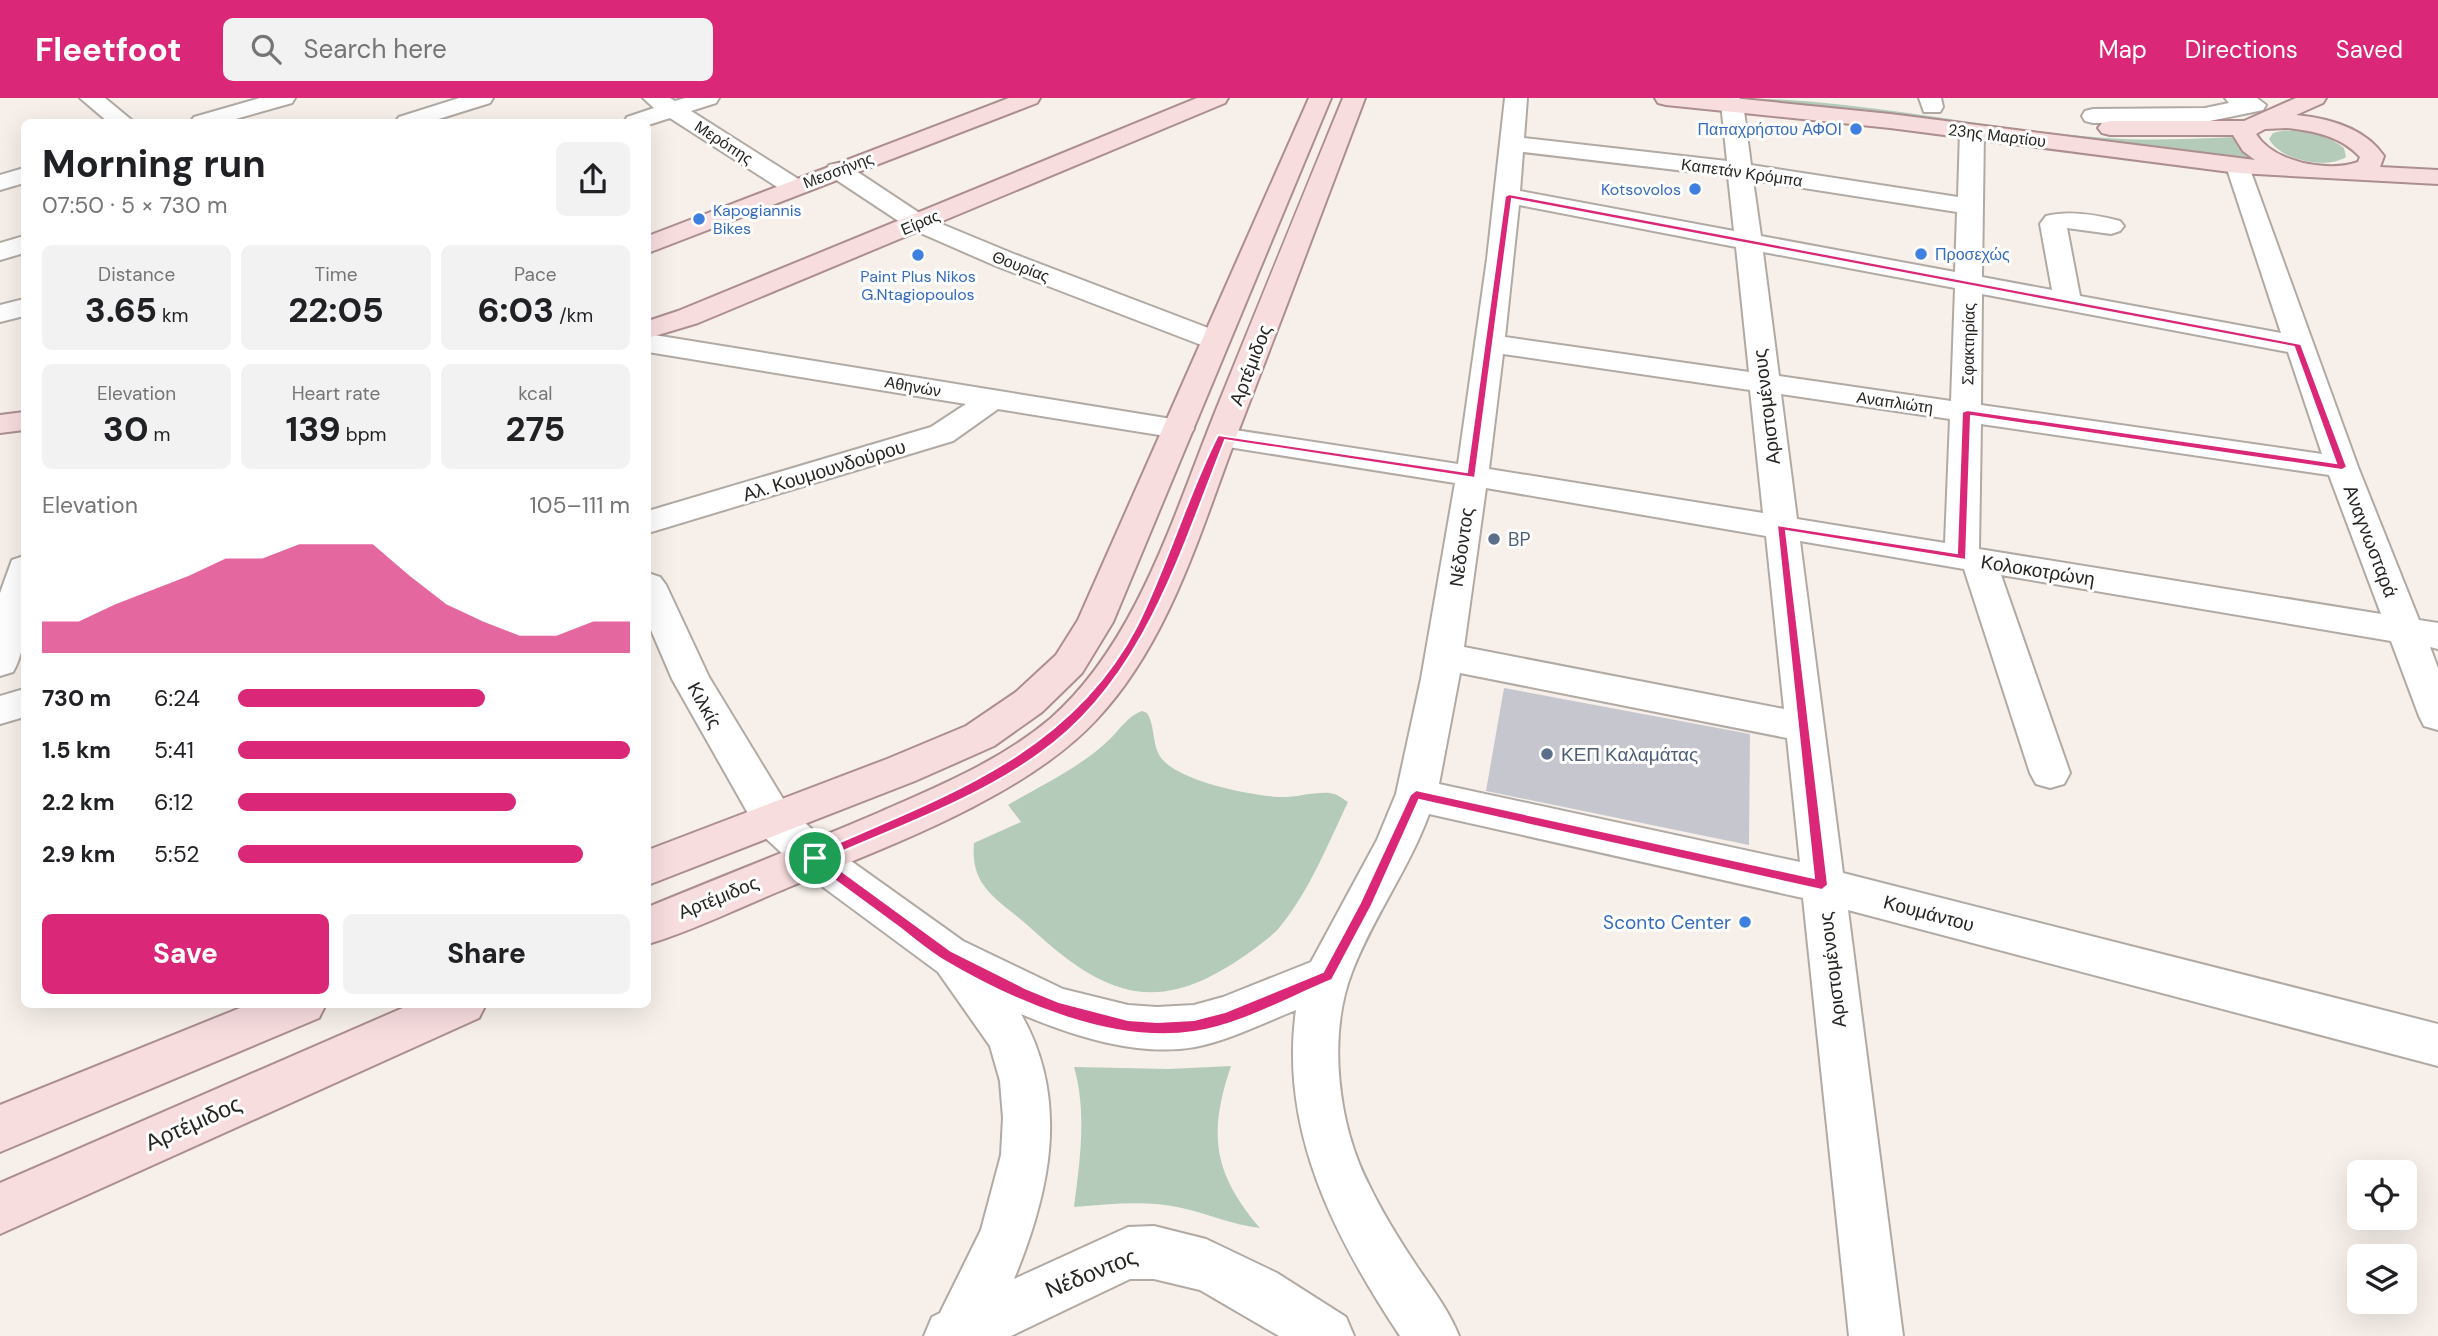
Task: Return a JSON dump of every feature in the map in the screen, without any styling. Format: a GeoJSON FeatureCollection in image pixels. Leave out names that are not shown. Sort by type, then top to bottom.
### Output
{"type":"FeatureCollection","features":[{"type":"Feature","properties":{"kind":"main road","name":"Μεσσήνης"},"geometry":{"type":"LineString","coordinates":[[651,244],[1029,98]]}},
{"type":"Feature","properties":{"kind":"main road","name":"Είρας"},"geometry":{"type":"LineString","coordinates":[[651,329],[688,317],[918,223],[1198,103],[1217,98]]}},
{"type":"Feature","properties":{"kind":"main road","name":"Αρτέμιδος"},"geometry":{"type":"LineString","coordinates":[[651,925],[957,796],[1035,751],[1082,712],[1112,676],[1142,627],[1172,561],[1354,98]]}},
{"type":"Feature","properties":{"kind":"main road","name":"23ης Μαρτίου"},"geometry":{"type":"LineString","coordinates":[[1666,98],[1732,103],[1972,131],[2238,166],[2438,177]]}},
{"type":"Feature","properties":{"kind":"main road","name":"23ης Μαρτίου"},"geometry":{"type":"LineString","coordinates":[[1858,98],[2253,126],[2279,121],[2306,124],[2355,141],[2405,167],[2438,177]]}},
{"type":"Feature","properties":{"kind":"main road"},"geometry":{"type":"LineString","coordinates":[[2315,98],[2253,126],[2244,134],[2247,142],[2262,154],[2298,167],[2333,173],[2361,170],[2372,163],[2372,156],[2335,122],[2323,98]]}},
{"type":"Feature","properties":{"kind":"main road"},"geometry":{"type":"LineString","coordinates":[[651,867],[901,770],[980,736],[1029,702],[1069,664],[1095,622],[1178,429],[1308,105]]}},
{"type":"Feature","properties":{"kind":"main road"},"geometry":{"type":"LineString","coordinates":[[0,424],[21,421]]}},
{"type":"Feature","properties":{"kind":"main road"},"geometry":{"type":"LineString","coordinates":[[0,1129],[293,1008]]}},
{"type":"Feature","properties":{"kind":"main road","name":"Αρτέμιδος"},"geometry":{"type":"LineString","coordinates":[[0,1209],[454,1008]]}},
{"type":"Feature","properties":{"kind":"street"},"geometry":{"type":"LineString","coordinates":[[91,98],[118,119]]}},
{"type":"Feature","properties":{"kind":"street"},"geometry":{"type":"LineString","coordinates":[[212,119],[284,98]]}},
{"type":"Feature","properties":{"kind":"street"},"geometry":{"type":"LineString","coordinates":[[414,119],[451,102],[482,98]]}},
{"type":"Feature","properties":{"kind":"street"},"geometry":{"type":"LineString","coordinates":[[640,119],[664,104],[708,98]]}},
{"type":"Feature","properties":{"kind":"street","name":"Νέδοντος"},"geometry":{"type":"LineString","coordinates":[[1432,1336],[1365,1234],[1330,1156],[1319,1098],[1316,1046],[1319,1012],[1328,976],[1365,905],[1416,795],[1445,657],[1472,476],[1509,196],[1516,98]]}},
{"type":"Feature","properties":{"kind":"street"},"geometry":{"type":"LineString","coordinates":[[2092,114],[2205,115],[2255,105],[2236,98]]}},
{"type":"Feature","properties":{"kind":"street"},"geometry":{"type":"LineString","coordinates":[[451,102],[476,119]]}},
{"type":"Feature","properties":{"kind":"street","name":"Αριστομένους"},"geometry":{"type":"LineString","coordinates":[[1732,103],[1876,1336]]}},
{"type":"Feature","properties":{"kind":"street","name":"Μερόπης"},"geometry":{"type":"LineString","coordinates":[[664,104],[794,187]]}},
{"type":"Feature","properties":{"kind":"street","name":"Σφακτηρίας"},"geometry":{"type":"LineString","coordinates":[[1970,558],[1967,412],[1972,131]]}},
{"type":"Feature","properties":{"kind":"street","name":"Καπετάν Κρόμπα"},"geometry":{"type":"LineString","coordinates":[[1513,144],[1739,170],[1969,206]]}},
{"type":"Feature","properties":{"kind":"street","name":"Αναγνωσταρά"},"geometry":{"type":"LineString","coordinates":[[2238,166],[2342,467],[2422,633],[2438,716]]}},
{"type":"Feature","properties":{"kind":"street","name":"Θουρίας"},"geometry":{"type":"LineString","coordinates":[[838,170],[918,223],[1005,260],[1214,340]]}},
{"type":"Feature","properties":{"kind":"street"},"geometry":{"type":"LineString","coordinates":[[0,183],[21,176]]}},
{"type":"Feature","properties":{"kind":"street"},"geometry":{"type":"LineString","coordinates":[[1509,196],[2298,345]]}},
{"type":"Feature","properties":{"kind":"street"},"geometry":{"type":"LineString","coordinates":[[2067,303],[2055,221],[2069,219],[2111,226]]}},
{"type":"Feature","properties":{"kind":"street"},"geometry":{"type":"LineString","coordinates":[[0,252],[21,245]]}},
{"type":"Feature","properties":{"kind":"street"},"geometry":{"type":"LineString","coordinates":[[0,314],[21,308]]}},
{"type":"Feature","properties":{"kind":"street","name":"Αθηνών"},"geometry":{"type":"LineString","coordinates":[[651,343],[1178,429]]}},
{"type":"Feature","properties":{"kind":"street","name":"Αναπλιώτη"},"geometry":{"type":"LineString","coordinates":[[1490,343],[2342,467]]}},
{"type":"Feature","properties":{"kind":"street","name":"Αλ. Κουμουνδούρου"},"geometry":{"type":"LineString","coordinates":[[651,521],[942,434],[992,399]]}},
{"type":"Feature","properties":{"kind":"street","name":"Κολοκοτρώνη"},"geometry":{"type":"LineString","coordinates":[[1222,437],[2422,633]]}},
{"type":"Feature","properties":{"kind":"street"},"geometry":{"type":"LineString","coordinates":[[1970,558],[2050,773]]}},
{"type":"Feature","properties":{"kind":"street"},"geometry":{"type":"LineString","coordinates":[[0,663],[21,580]]}},
{"type":"Feature","properties":{"kind":"street","name":"Κιλκίς"},"geometry":{"type":"LineString","coordinates":[[651,592],[691,679],[773,819],[815,858],[947,955]]}},
{"type":"Feature","properties":{"kind":"street"},"geometry":{"type":"LineString","coordinates":[[1445,657],[1804,727]]}},
{"type":"Feature","properties":{"kind":"street"},"geometry":{"type":"LineString","coordinates":[[0,710],[21,704]]}},
{"type":"Feature","properties":{"kind":"street","name":"Κουμάντου"},"geometry":{"type":"LineString","coordinates":[[1416,795],[1822,885],[2438,1045]]}},
{"type":"Feature","properties":{"kind":"street"},"geometry":{"type":"LineString","coordinates":[[947,955],[1058,1008],[1128,1026],[1157,1028],[1194,1026],[1226,1017],[1328,976]]}},
{"type":"Feature","properties":{"kind":"street"},"geometry":{"type":"LineString","coordinates":[[947,955],[973,983],[1013,1045],[1023,1077],[1028,1111],[1025,1155],[1013,1210],[982,1292],[955,1334]]}},
{"type":"Feature","properties":{"kind":"street","name":"Νέδοντος"},"geometry":{"type":"LineString","coordinates":[[955,1334],[1128,1253],[1148,1250],[1206,1264],[1317,1329]]}},
{"type":"Feature","properties":{"kind":"green space"},"geometry":{"type":"Polygon","coordinates":[[[1731,98],[1778,99],[1872,108],[2106,138],[2154,140],[2234,137],[2252,158],[1731,98]]]}},
{"type":"Feature","properties":{"kind":"green space"},"geometry":{"type":"Polygon","coordinates":[[[2281,131],[2322,136],[2344,148],[2346,157],[2327,163],[2316,163],[2283,153],[2269,139],[2273,133],[2281,131]]]}},
{"type":"Feature","properties":{"kind":"green space"},"geometry":{"type":"Polygon","coordinates":[[[1142,711],[1150,718],[1156,748],[1162,759],[1185,775],[1219,787],[1256,794],[1285,797],[1329,793],[1348,802],[1309,883],[1276,931],[1221,971],[1189,985],[1156,992],[1139,992],[1108,983],[1070,961],[987,890],[976,870],[974,858],[974,843],[1021,822],[1008,805],[1087,758],[1129,719],[1142,711]]]}},
{"type":"Feature","properties":{"kind":"green space"},"geometry":{"type":"Polygon","coordinates":[[[1231,1066],[1219,1112],[1219,1152],[1232,1189],[1260,1228],[1192,1210],[1155,1204],[1074,1207],[1081,1119],[1074,1067],[1168,1069],[1231,1066]]]}},
{"type":"Feature","properties":{"kind":"building"},"geometry":{"type":"Polygon","coordinates":[[[1504,688],[1750,734],[1749,845],[1486,791],[1504,688]]]}},
{"type":"Feature","properties":{"kind":"place","name":"Παπαχρήστου ΑΦΟΙ"},"geometry":{"type":"Point","coordinates":[1856,129]}},
{"type":"Feature","properties":{"kind":"place","name":"Kotsovolos"},"geometry":{"type":"Point","coordinates":[1695,189]}},
{"type":"Feature","properties":{"kind":"place","name":"Kapogiannis Bikes"},"geometry":{"type":"Point","coordinates":[699,219]}},
{"type":"Feature","properties":{"kind":"place","name":"Προσεχώς"},"geometry":{"type":"Point","coordinates":[1921,254]}},
{"type":"Feature","properties":{"kind":"place","name":"Paint Plus Nikos G.Ntagiopoulos"},"geometry":{"type":"Point","coordinates":[918,255]}},
{"type":"Feature","properties":{"kind":"place","name":"BP"},"geometry":{"type":"Point","coordinates":[1494,539]}},
{"type":"Feature","properties":{"kind":"place","name":"ΚΕΠ Καλαμάτας"},"geometry":{"type":"Point","coordinates":[1547,754]}},
{"type":"Feature","properties":{"kind":"place","name":"Sconto Center"},"geometry":{"type":"Point","coordinates":[1745,922]}},
{"type":"Feature","properties":{"kind":"route"},"geometry":{"type":"LineString","coordinates":[[1509,196],[2298,345],[2342,467],[1967,412],[1962,557],[1781,527],[1822,885],[1416,795],[1365,905],[1328,976],[1257,1007],[1226,1017],[1194,1026],[1157,1028],[1128,1026],[1058,1008],[1020,992],[947,955],[815,858],[957,796],[1035,751],[1082,712],[1112,676],[1142,627],[1222,437],[1472,476],[1509,196]]}}]}
